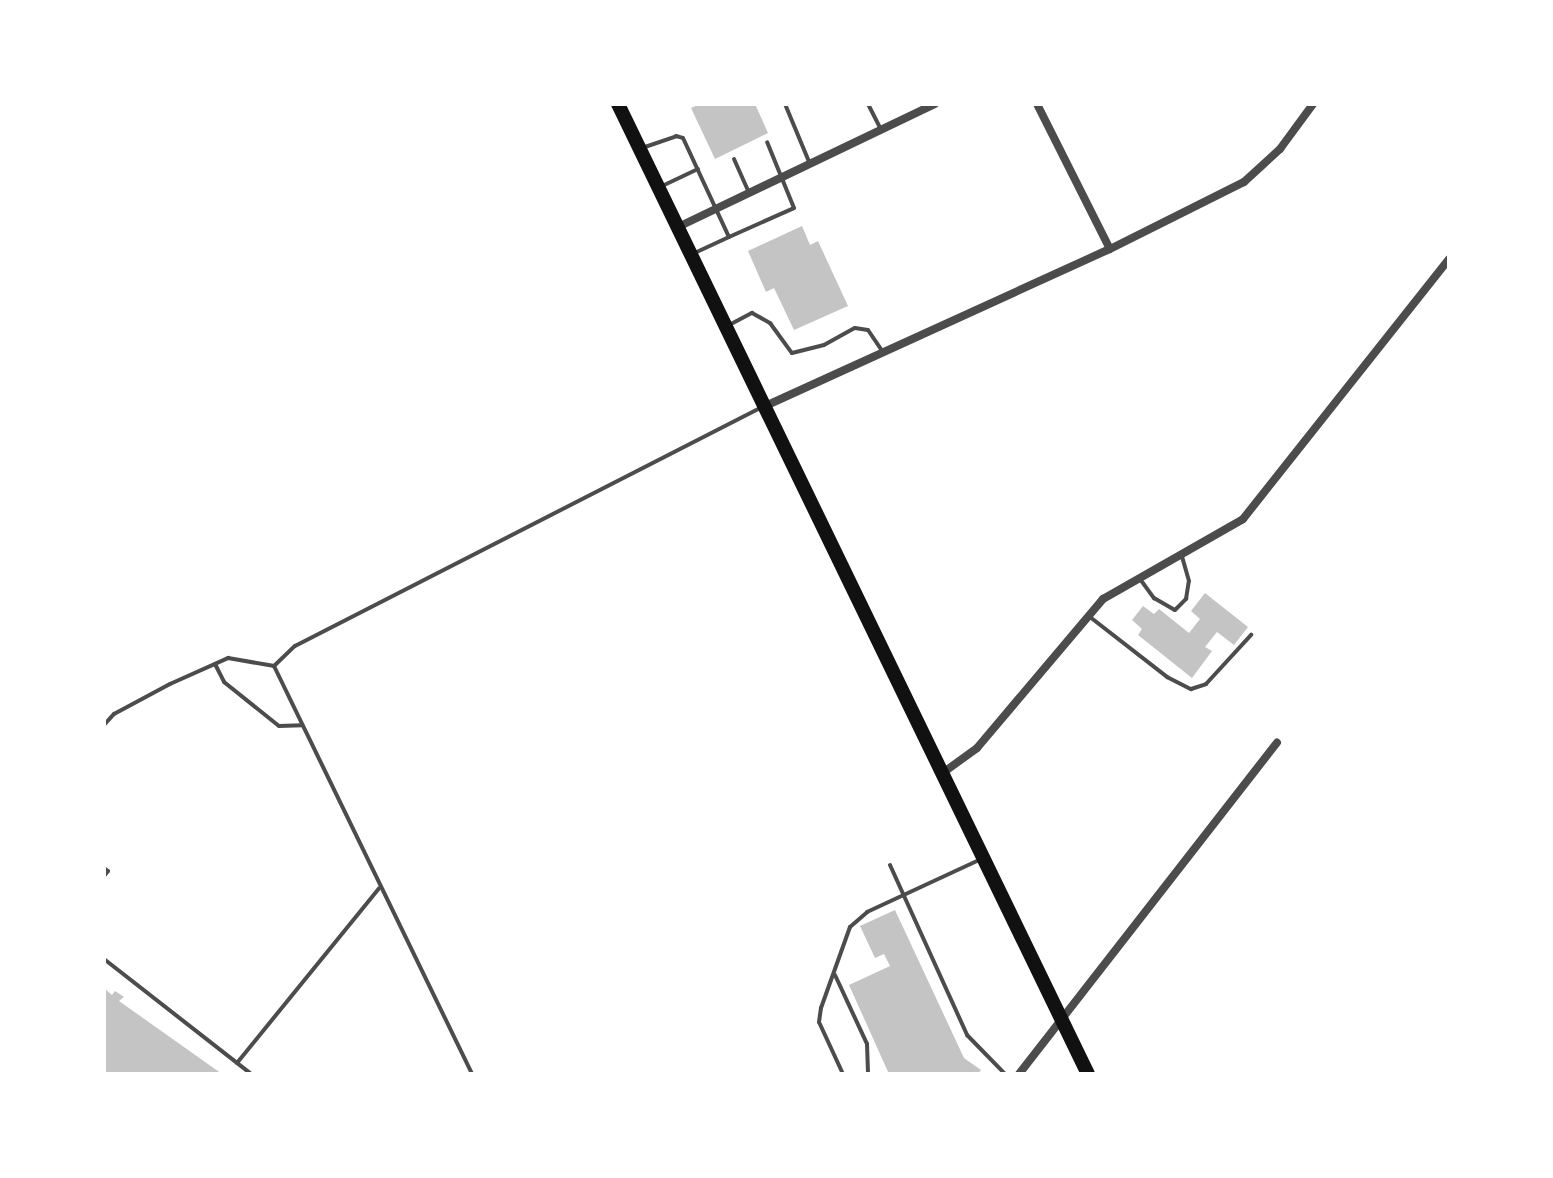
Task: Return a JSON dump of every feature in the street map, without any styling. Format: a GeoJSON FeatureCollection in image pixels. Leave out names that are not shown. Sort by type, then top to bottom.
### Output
{"type":"FeatureCollection","features":[{"type":"Feature","properties":{"kind":"highway"},"geometry":{"type":"LineString","coordinates":[[618,104],[762,407],[944,772],[1088,1074]]}},
{"type":"Feature","properties":{"kind":"street"},"geometry":{"type":"LineString","coordinates":[[678,227],[935,104]]}},
{"type":"Feature","properties":{"kind":"street"},"geometry":{"type":"LineString","coordinates":[[1037,104],[1110,249]]}},
{"type":"Feature","properties":{"kind":"street"},"geometry":{"type":"LineString","coordinates":[[762,407],[1110,249],[1244,182],[1280,149],[1313,104]]}},
{"type":"Feature","properties":{"kind":"street"},"geometry":{"type":"LineString","coordinates":[[944,772],[977,748],[1103,599],[1243,519],[1449,259]]}},
{"type":"Feature","properties":{"kind":"street"},"geometry":{"type":"LineString","coordinates":[[1019,1074],[1277,742]]}},
{"type":"Feature","properties":{"kind":"lane"},"geometry":{"type":"LineString","coordinates":[[785,104],[810,164]]}},
{"type":"Feature","properties":{"kind":"lane"},"geometry":{"type":"LineString","coordinates":[[868,104],[881,130]]}},
{"type":"Feature","properties":{"kind":"lane"},"geometry":{"type":"LineString","coordinates":[[640,149],[676,136],[683,138],[729,237]]}},
{"type":"Feature","properties":{"kind":"lane"},"geometry":{"type":"LineString","coordinates":[[691,255],[794,208],[767,142]]}},
{"type":"Feature","properties":{"kind":"lane"},"geometry":{"type":"LineString","coordinates":[[734,159],[749,193]]}},
{"type":"Feature","properties":{"kind":"lane"},"geometry":{"type":"LineString","coordinates":[[659,187],[698,169]]}},
{"type":"Feature","properties":{"kind":"lane"},"geometry":{"type":"LineString","coordinates":[[725,327],[752,313],[770,323],[792,353],[824,345],[855,328],[868,330],[883,352]]}},
{"type":"Feature","properties":{"kind":"lane"},"geometry":{"type":"LineString","coordinates":[[274,666],[295,646],[762,407]]}},
{"type":"Feature","properties":{"kind":"lane"},"geometry":{"type":"LineString","coordinates":[[1138,577],[1154,598],[1175,610],[1186,599],[1189,581],[1181,553]]}},
{"type":"Feature","properties":{"kind":"lane"},"geometry":{"type":"LineString","coordinates":[[1088,615],[1167,677],[1191,689],[1206,684],[1251,635]]}},
{"type":"Feature","properties":{"kind":"lane"},"geometry":{"type":"LineString","coordinates":[[104,725],[114,714],[228,658],[274,666]]}},
{"type":"Feature","properties":{"kind":"lane"},"geometry":{"type":"LineString","coordinates":[[215,664],[224,682],[279,726],[302,725]]}},
{"type":"Feature","properties":{"kind":"lane"},"geometry":{"type":"LineString","coordinates":[[274,666],[472,1074]]}},
{"type":"Feature","properties":{"kind":"lane"},"geometry":{"type":"LineString","coordinates":[[843,1074],[819,1022],[821,1008],[850,927],[867,912],[985,857]]}},
{"type":"Feature","properties":{"kind":"lane"},"geometry":{"type":"LineString","coordinates":[[890,865],[967,1035],[1005,1074]]}},
{"type":"Feature","properties":{"kind":"lane"},"geometry":{"type":"LineString","coordinates":[[104,868],[108,871],[104,876]]}},
{"type":"Feature","properties":{"kind":"lane"},"geometry":{"type":"LineString","coordinates":[[237,1063],[380,887]]}},
{"type":"Feature","properties":{"kind":"lane"},"geometry":{"type":"LineString","coordinates":[[104,959],[251,1074]]}},
{"type":"Feature","properties":{"kind":"lane"},"geometry":{"type":"LineString","coordinates":[[835,975],[867,1044],[868,1074]]}},
{"type":"Feature","properties":{"kind":"building"},"geometry":{"type":"Polygon","coordinates":[[[700,104],[755,104],[768,133],[715,159],[691,108],[700,104]]]}},
{"type":"Feature","properties":{"kind":"building"},"geometry":{"type":"Polygon","coordinates":[[[802,226],[810,245],[818,241],[848,306],[794,330],[774,288],[766,292],[748,251],[802,226]]]}},
{"type":"Feature","properties":{"kind":"building"},"geometry":{"type":"Polygon","coordinates":[[[1205,593],[1248,627],[1234,645],[1217,632],[1205,647],[1212,651],[1192,678],[1138,635],[1142,629],[1132,620],[1143,606],[1154,614],[1159,609],[1189,633],[1200,619],[1191,611],[1205,593]]]}},
{"type":"Feature","properties":{"kind":"building"},"geometry":{"type":"Polygon","coordinates":[[[895,910],[964,1058],[981,1070],[978,1074],[889,1074],[849,985],[890,966],[884,954],[875,958],[860,926],[895,910]]]}},
{"type":"Feature","properties":{"kind":"building"},"geometry":{"type":"Polygon","coordinates":[[[104,988],[112,995],[115,991],[124,997],[119,1001],[222,1074],[104,1074],[104,988]]]}}]}
